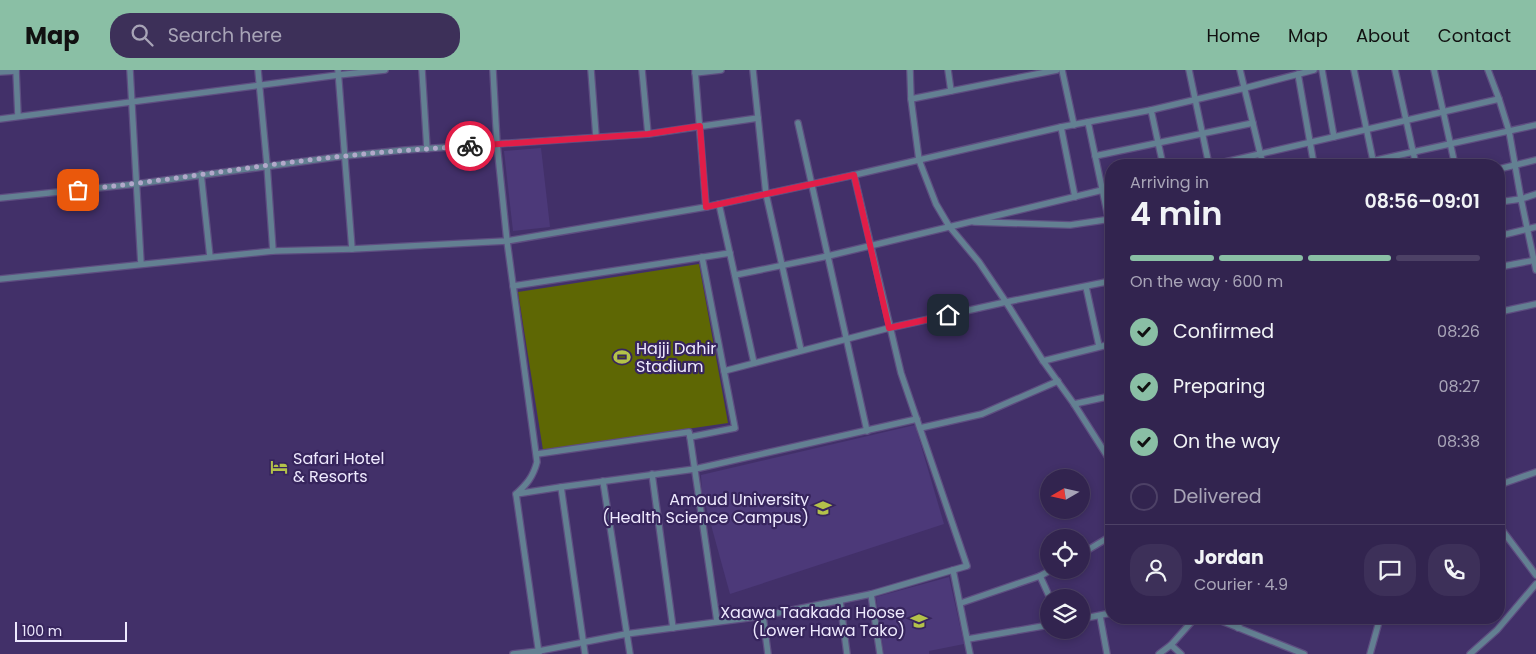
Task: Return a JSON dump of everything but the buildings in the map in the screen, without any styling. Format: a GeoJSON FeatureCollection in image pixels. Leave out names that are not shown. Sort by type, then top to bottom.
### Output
{"type":"FeatureCollection","features":[{"type":"Feature","properties":{"kind":"street"},"geometry":{"type":"LineString","coordinates":[[0,72],[16,70],[18,116]]}},
{"type":"Feature","properties":{"kind":"street"},"geometry":{"type":"LineString","coordinates":[[130,70],[141,264]]}},
{"type":"Feature","properties":{"kind":"street"},"geometry":{"type":"LineString","coordinates":[[258,70],[273,251]]}},
{"type":"Feature","properties":{"kind":"street"},"geometry":{"type":"LineString","coordinates":[[0,119],[259,85],[338,72],[385,70]]}},
{"type":"Feature","properties":{"kind":"street"},"geometry":{"type":"LineString","coordinates":[[422,70],[428,149]]}},
{"type":"Feature","properties":{"kind":"street"},"geometry":{"type":"LineString","coordinates":[[493,70],[497,144],[507,241],[538,462],[529,482],[516,494]]}},
{"type":"Feature","properties":{"kind":"street"},"geometry":{"type":"LineString","coordinates":[[590,70],[596,136]]}},
{"type":"Feature","properties":{"kind":"street"},"geometry":{"type":"LineString","coordinates":[[642,70],[648,134]]}},
{"type":"Feature","properties":{"kind":"street"},"geometry":{"type":"LineString","coordinates":[[706,207],[695,72],[721,70]]}},
{"type":"Feature","properties":{"kind":"street"},"geometry":{"type":"LineString","coordinates":[[753,70],[766,194],[801,350]]}},
{"type":"Feature","properties":{"kind":"street"},"geometry":{"type":"LineString","coordinates":[[910,70],[911,99],[918,160],[936,204],[949,226],[978,262],[1006,302],[1105,453]]}},
{"type":"Feature","properties":{"kind":"street"},"geometry":{"type":"LineString","coordinates":[[948,70],[951,91]]}},
{"type":"Feature","properties":{"kind":"street"},"geometry":{"type":"LineString","coordinates":[[911,99],[1057,70]]}},
{"type":"Feature","properties":{"kind":"street"},"geometry":{"type":"LineString","coordinates":[[1062,70],[1074,125]]}},
{"type":"Feature","properties":{"kind":"street"},"geometry":{"type":"LineString","coordinates":[[1189,70],[1202,134],[1209,159]]}},
{"type":"Feature","properties":{"kind":"street"},"geometry":{"type":"LineString","coordinates":[[1240,70],[1261,159]]}},
{"type":"Feature","properties":{"kind":"street"},"geometry":{"type":"LineString","coordinates":[[0,279],[273,251],[507,241],[706,207],[811,185],[1074,125],[1195,100],[1245,88],[1287,73],[1298,74],[1314,70]]}},
{"type":"Feature","properties":{"kind":"street"},"geometry":{"type":"LineString","coordinates":[[1322,70],[1334,137]]}},
{"type":"Feature","properties":{"kind":"street"},"geometry":{"type":"LineString","coordinates":[[1354,70],[1373,159]]}},
{"type":"Feature","properties":{"kind":"street"},"geometry":{"type":"LineString","coordinates":[[1395,70],[1415,159]]}},
{"type":"Feature","properties":{"kind":"street"},"geometry":{"type":"LineString","coordinates":[[1434,70],[1454,159]]}},
{"type":"Feature","properties":{"kind":"street"},"geometry":{"type":"LineString","coordinates":[[1488,70],[1509,131],[1536,270]]}},
{"type":"Feature","properties":{"kind":"street"},"geometry":{"type":"LineString","coordinates":[[338,72],[352,249]]}},
{"type":"Feature","properties":{"kind":"street"},"geometry":{"type":"LineString","coordinates":[[1298,74],[1313,159]]}},
{"type":"Feature","properties":{"kind":"street"},"geometry":{"type":"LineString","coordinates":[[1238,159],[1499,98]]}},
{"type":"Feature","properties":{"kind":"street"},"geometry":{"type":"LineString","coordinates":[[1151,110],[1162,159]]}},
{"type":"Feature","properties":{"kind":"street"},"geometry":{"type":"LineString","coordinates":[[0,198],[136,184],[344,156],[596,136],[648,134],[758,118]]}},
{"type":"Feature","properties":{"kind":"street"},"geometry":{"type":"LineString","coordinates":[[1088,122],[1105,201]]}},
{"type":"Feature","properties":{"kind":"street"},"geometry":{"type":"LineString","coordinates":[[798,123],[867,431]]}},
{"type":"Feature","properties":{"kind":"street"},"geometry":{"type":"LineString","coordinates":[[1094,156],[1253,123]]}},
{"type":"Feature","properties":{"kind":"street"},"geometry":{"type":"LineString","coordinates":[[1389,159],[1536,125]]}},
{"type":"Feature","properties":{"kind":"street"},"geometry":{"type":"LineString","coordinates":[[1061,128],[1075,197]]}},
{"type":"Feature","properties":{"kind":"street"},"geometry":{"type":"LineString","coordinates":[[1505,168],[1536,160]]}},
{"type":"Feature","properties":{"kind":"street"},"geometry":{"type":"LineString","coordinates":[[201,174],[210,257]]}},
{"type":"Feature","properties":{"kind":"street"},"geometry":{"type":"LineString","coordinates":[[513,654],[539,652],[626,634],[763,616],[871,594],[966,566],[901,373],[854,175]]}},
{"type":"Feature","properties":{"kind":"street"},"geometry":{"type":"LineString","coordinates":[[735,275],[828,256],[871,244],[1105,189]]}},
{"type":"Feature","properties":{"kind":"street"},"geometry":{"type":"LineString","coordinates":[[1505,201],[1536,194]]}},
{"type":"Feature","properties":{"kind":"street"},"geometry":{"type":"LineString","coordinates":[[719,204],[754,363]]}},
{"type":"Feature","properties":{"kind":"street"},"geometry":{"type":"LineString","coordinates":[[967,222],[1070,226],[1105,221]]}},
{"type":"Feature","properties":{"kind":"street"},"geometry":{"type":"LineString","coordinates":[[1505,234],[1536,227]]}},
{"type":"Feature","properties":{"kind":"street"},"geometry":{"type":"LineString","coordinates":[[513,286],[730,253]]}},
{"type":"Feature","properties":{"kind":"street"},"geometry":{"type":"LineString","coordinates":[[690,437],[735,428],[702,257]]}},
{"type":"Feature","properties":{"kind":"street"},"geometry":{"type":"LineString","coordinates":[[1505,266],[1535,260]]}},
{"type":"Feature","properties":{"kind":"street"},"geometry":{"type":"LineString","coordinates":[[724,371],[889,328],[1105,282]]}},
{"type":"Feature","properties":{"kind":"street"},"geometry":{"type":"LineString","coordinates":[[1086,287],[1099,346]]}},
{"type":"Feature","properties":{"kind":"street"},"geometry":{"type":"LineString","coordinates":[[1505,311],[1536,304]]}},
{"type":"Feature","properties":{"kind":"street"},"geometry":{"type":"LineString","coordinates":[[1043,360],[1105,345]]}},
{"type":"Feature","properties":{"kind":"street"},"geometry":{"type":"LineString","coordinates":[[920,428],[982,414],[1058,381]]}},
{"type":"Feature","properties":{"kind":"street"},"geometry":{"type":"LineString","coordinates":[[1074,404],[1105,397]]}},
{"type":"Feature","properties":{"kind":"street"},"geometry":{"type":"LineString","coordinates":[[516,494],[695,469],[917,419]]}},
{"type":"Feature","properties":{"kind":"street"},"geometry":{"type":"LineString","coordinates":[[536,454],[689,432],[717,621]]}},
{"type":"Feature","properties":{"kind":"street"},"geometry":{"type":"LineString","coordinates":[[1505,483],[1536,472]]}},
{"type":"Feature","properties":{"kind":"street"},"geometry":{"type":"LineString","coordinates":[[652,474],[673,628]]}},
{"type":"Feature","properties":{"kind":"street"},"geometry":{"type":"LineString","coordinates":[[603,481],[630,654]]}},
{"type":"Feature","properties":{"kind":"street"},"geometry":{"type":"LineString","coordinates":[[561,487],[585,654]]}},
{"type":"Feature","properties":{"kind":"street"},"geometry":{"type":"LineString","coordinates":[[516,494],[539,652]]}},
{"type":"Feature","properties":{"kind":"street"},"geometry":{"type":"LineString","coordinates":[[1505,534],[1536,575]]}},
{"type":"Feature","properties":{"kind":"street"},"geometry":{"type":"LineString","coordinates":[[1090,549],[1105,540]]}},
{"type":"Feature","properties":{"kind":"street"},"geometry":{"type":"LineString","coordinates":[[953,570],[970,654]]}},
{"type":"Feature","properties":{"kind":"street"},"geometry":{"type":"LineString","coordinates":[[961,603],[1040,576]]}},
{"type":"Feature","properties":{"kind":"street"},"geometry":{"type":"LineString","coordinates":[[1505,621],[1536,584]]}},
{"type":"Feature","properties":{"kind":"street"},"geometry":{"type":"LineString","coordinates":[[871,594],[880,654]]}},
{"type":"Feature","properties":{"kind":"street"},"geometry":{"type":"LineString","coordinates":[[840,601],[847,654]]}},
{"type":"Feature","properties":{"kind":"street"},"geometry":{"type":"LineString","coordinates":[[1090,618],[1105,615]]}},
{"type":"Feature","properties":{"kind":"street"},"geometry":{"type":"LineString","coordinates":[[763,616],[768,654]]}},
{"type":"Feature","properties":{"kind":"street"},"geometry":{"type":"LineString","coordinates":[[1100,616],[1107,654]]}},
{"type":"Feature","properties":{"kind":"street"},"geometry":{"type":"LineString","coordinates":[[1159,654],[1171,645],[1190,624]]}},
{"type":"Feature","properties":{"kind":"street"},"geometry":{"type":"LineString","coordinates":[[1228,624],[1304,654]]}},
{"type":"Feature","properties":{"kind":"street"},"geometry":{"type":"LineString","coordinates":[[1238,628],[1239,624]]}},
{"type":"Feature","properties":{"kind":"street"},"geometry":{"type":"LineString","coordinates":[[1370,654],[1378,624]]}},
{"type":"Feature","properties":{"kind":"street"},"geometry":{"type":"LineString","coordinates":[[1470,654],[1502,624]]}},
{"type":"Feature","properties":{"kind":"street"},"geometry":{"type":"LineString","coordinates":[[968,639],[1040,627]]}},
{"type":"Feature","properties":{"kind":"street"},"geometry":{"type":"LineString","coordinates":[[1171,645],[1181,654]]}},
{"type":"Feature","properties":{"kind":"shaded area"},"geometry":{"type":"Polygon","coordinates":[[[541,148],[550,227],[513,231],[504,151],[541,148]]]}},
{"type":"Feature","properties":{"kind":"shaded area","name":"Amoud University (Health Science Campus)"},"geometry":{"type":"Polygon","coordinates":[[[915,425],[944,524],[730,594],[702,492],[701,475],[915,425]]]}},
{"type":"Feature","properties":{"kind":"shaded area","name":"Xaawa Taakada Hoose (Lower Hawa Tako)"},"geometry":{"type":"Polygon","coordinates":[[[949,577],[964,644],[929,651],[929,654],[884,654],[876,597],[949,577]]]}},
{"type":"Feature","properties":{"kind":"green space","name":"Hajji Dahir Stadium"},"geometry":{"type":"Polygon","coordinates":[[[699,264],[728,423],[543,450],[518,292],[699,264]]]}},
{"type":"Feature","properties":{"kind":"way so far"},"geometry":{"type":"LineString","coordinates":[[78,190],[344,156],[470,146]]}},
{"type":"Feature","properties":{"kind":"place","name":"Hajji Dahir Stadium"},"geometry":{"type":"Point","coordinates":[622,357]}},
{"type":"Feature","properties":{"kind":"place","name":"Safari Hotel & Resorts"},"geometry":{"type":"Point","coordinates":[279,467]}},
{"type":"Feature","properties":{"kind":"place","name":"Amoud University (Health Science Campus)"},"geometry":{"type":"Point","coordinates":[823,508]}},
{"type":"Feature","properties":{"kind":"place","name":"Xaawa Taakada Hoose (Lower Hawa Tako)"},"geometry":{"type":"Point","coordinates":[919,621]}},
{"type":"Feature","properties":{"kind":"route"},"geometry":{"type":"LineString","coordinates":[[470,146],[596,136],[648,134],[700,126],[706,207],[854,175],[889,328],[948,315]]}}]}
